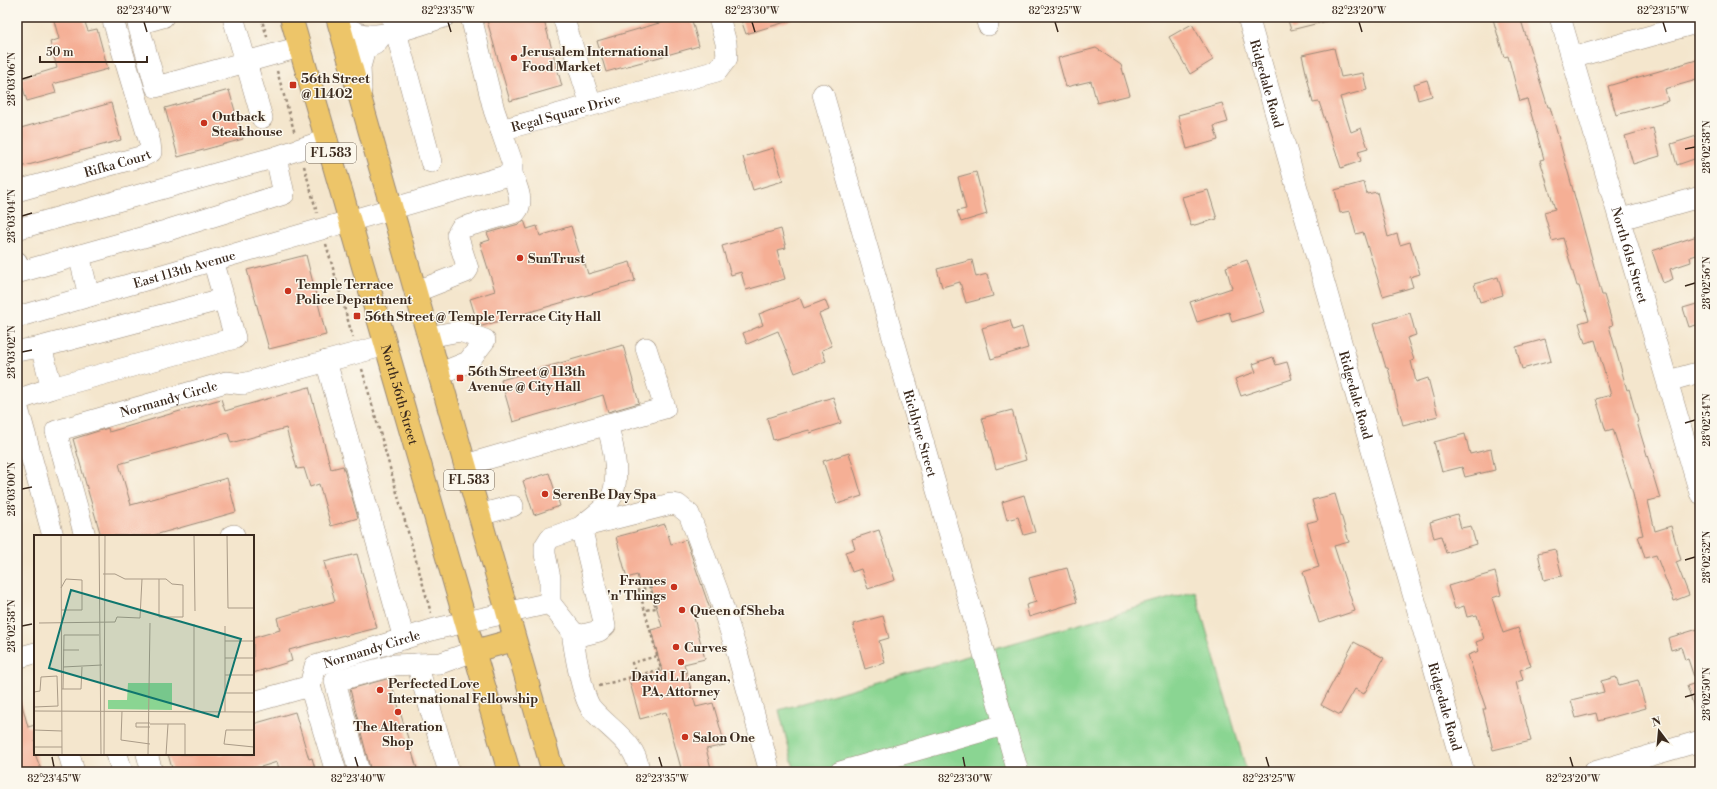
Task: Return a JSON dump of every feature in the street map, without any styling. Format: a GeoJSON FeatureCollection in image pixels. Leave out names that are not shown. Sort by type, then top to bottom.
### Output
{"type":"FeatureCollection","features":[{"type":"Feature","properties":{"kind":"main road","name":"North 56th Street"},"geometry":{"type":"LineString","coordinates":[[291,17],[509,772]]}},
{"type":"Feature","properties":{"kind":"main road","name":"FL 583"},"geometry":{"type":"LineString","coordinates":[[337,18],[506,613],[553,772]]}},
{"type":"Feature","properties":{"kind":"main road"},"geometry":{"type":"LineString","coordinates":[[474,651],[514,640]]}},
{"type":"Feature","properties":{"kind":"street","name":"Rifka Court"},"geometry":{"type":"LineString","coordinates":[[17,191],[143,156],[150,152],[150,143],[112,17]]}},
{"type":"Feature","properties":{"kind":"street"},"geometry":{"type":"LineString","coordinates":[[163,17],[138,24],[156,88],[300,47]]}},
{"type":"Feature","properties":{"kind":"street"},"geometry":{"type":"LineString","coordinates":[[232,17],[262,118]]}},
{"type":"Feature","properties":{"kind":"street"},"geometry":{"type":"LineString","coordinates":[[337,18],[349,30],[358,34],[444,17]]}},
{"type":"Feature","properties":{"kind":"street"},"geometry":{"type":"LineString","coordinates":[[471,17],[494,110],[501,130]]}},
{"type":"Feature","properties":{"kind":"street"},"geometry":{"type":"LineString","coordinates":[[563,17],[591,105]]}},
{"type":"Feature","properties":{"kind":"street","name":"Regal Square Drive"},"geometry":{"type":"LineString","coordinates":[[415,292],[466,272],[468,269],[458,235],[461,228],[516,212],[520,208],[520,202],[512,174],[512,162],[501,130],[717,71],[726,58],[726,43],[719,17]]}},
{"type":"Feature","properties":{"kind":"street","name":"Ridgedale Road"},"geometry":{"type":"LineString","coordinates":[[1248,17],[1464,772]]}},
{"type":"Feature","properties":{"kind":"street","name":"North 61st Street"},"geometry":{"type":"LineString","coordinates":[[1560,17],[1621,219],[1700,493]]}},
{"type":"Feature","properties":{"kind":"street"},"geometry":{"type":"LineString","coordinates":[[1572,58],[1700,22]]}},
{"type":"Feature","properties":{"kind":"street"},"geometry":{"type":"LineString","coordinates":[[361,103],[360,68],[365,49],[375,44],[390,28]]}},
{"type":"Feature","properties":{"kind":"street"},"geometry":{"type":"LineString","coordinates":[[390,28],[431,162]]}},
{"type":"Feature","properties":{"kind":"street","name":"Richlyne Street"},"geometry":{"type":"LineString","coordinates":[[823,94],[1018,772]]}},
{"type":"Feature","properties":{"kind":"street"},"geometry":{"type":"LineString","coordinates":[[17,229],[276,157],[327,140]]}},
{"type":"Feature","properties":{"kind":"street"},"geometry":{"type":"LineString","coordinates":[[17,262],[20,272],[284,194],[276,157]]}},
{"type":"Feature","properties":{"kind":"street"},"geometry":{"type":"LineString","coordinates":[[391,208],[512,174]]}},
{"type":"Feature","properties":{"kind":"street"},"geometry":{"type":"LineString","coordinates":[[1621,219],[1700,197]]}},
{"type":"Feature","properties":{"kind":"street","name":"East 113th Avenue"},"geometry":{"type":"LineString","coordinates":[[17,316],[351,221],[391,208]]}},
{"type":"Feature","properties":{"kind":"street"},"geometry":{"type":"LineString","coordinates":[[79,255],[89,296]]}},
{"type":"Feature","properties":{"kind":"street"},"geometry":{"type":"LineString","coordinates":[[17,400],[52,388],[235,338],[212,260]]}},
{"type":"Feature","properties":{"kind":"street"},"geometry":{"type":"LineString","coordinates":[[17,351],[41,347],[223,298]]}},
{"type":"Feature","properties":{"kind":"street"},"geometry":{"type":"LineString","coordinates":[[428,337],[460,331],[485,340],[468,362],[438,374]]}},
{"type":"Feature","properties":{"kind":"street","name":"Normandy Circle"},"geometry":{"type":"LineString","coordinates":[[27,440],[226,382],[243,384],[386,345]]}},
{"type":"Feature","properties":{"kind":"street"},"geometry":{"type":"LineString","coordinates":[[41,347],[52,388]]}},
{"type":"Feature","properties":{"kind":"street"},"geometry":{"type":"LineString","coordinates":[[465,465],[665,408],[646,348]]}},
{"type":"Feature","properties":{"kind":"street"},"geometry":{"type":"LineString","coordinates":[[326,361],[404,639]]}},
{"type":"Feature","properties":{"kind":"street"},"geometry":{"type":"LineString","coordinates":[[1668,381],[1700,372]]}},
{"type":"Feature","properties":{"kind":"street"},"geometry":{"type":"LineString","coordinates":[[17,404],[53,535]]}},
{"type":"Feature","properties":{"kind":"street"},"geometry":{"type":"LineString","coordinates":[[581,527],[608,502],[614,490],[616,462],[607,424]]}},
{"type":"Feature","properties":{"kind":"street"},"geometry":{"type":"LineString","coordinates":[[56,431],[85,535]]}},
{"type":"Feature","properties":{"kind":"street"},"geometry":{"type":"LineString","coordinates":[[639,772],[638,760],[633,750],[590,707],[575,656],[572,631],[550,603],[550,578],[544,554],[545,546],[550,538],[581,527],[671,504],[678,506],[689,514],[718,592],[737,652],[770,772]]}},
{"type":"Feature","properties":{"kind":"street"},"geometry":{"type":"LineString","coordinates":[[479,515],[513,506]]}},
{"type":"Feature","properties":{"kind":"street"},"geometry":{"type":"LineString","coordinates":[[572,631],[584,635],[599,631],[605,626],[581,527]]}},
{"type":"Feature","properties":{"kind":"street","name":"Normandy Circle"},"geometry":{"type":"LineString","coordinates":[[310,686],[315,666],[435,629],[550,603]]}},
{"type":"Feature","properties":{"kind":"street"},"geometry":{"type":"LineString","coordinates":[[359,772],[335,681],[394,665],[441,663],[474,651]]}},
{"type":"Feature","properties":{"kind":"street"},"geometry":{"type":"LineString","coordinates":[[17,658],[34,653]]}},
{"type":"Feature","properties":{"kind":"street"},"geometry":{"type":"LineString","coordinates":[[417,664],[449,772]]}},
{"type":"Feature","properties":{"kind":"street"},"geometry":{"type":"LineString","coordinates":[[254,702],[310,686],[336,772]]}},
{"type":"Feature","properties":{"kind":"street"},"geometry":{"type":"LineString","coordinates":[[840,772],[1004,724]]}},
{"type":"Feature","properties":{"kind":"street"},"geometry":{"type":"LineString","coordinates":[[1594,772],[1627,768],[1700,742]]}},
{"type":"Feature","properties":{"kind":"street"},"geometry":{"type":"LineString","coordinates":[[69,755],[74,772]]}},
{"type":"Feature","properties":{"kind":"street"},"geometry":{"type":"LineString","coordinates":[[117,755],[122,772]]}},
{"type":"Feature","properties":{"kind":"street"},"geometry":{"type":"LineString","coordinates":[[147,755],[152,772]]}},
{"type":"Feature","properties":{"kind":"path"},"geometry":{"type":"LineString","coordinates":[[261,17],[358,353],[435,629]]}},
{"type":"Feature","properties":{"kind":"path"},"geometry":{"type":"LineString","coordinates":[[584,690],[661,670],[639,590],[650,587],[656,608],[645,610]]}},
{"type":"Feature","properties":{"kind":"path"},"geometry":{"type":"LineString","coordinates":[[636,676],[632,663],[657,656]]}},
{"type":"Feature","properties":{"kind":"green space"},"geometry":{"type":"Polygon","coordinates":[[[1195,591],[1247,772],[795,772],[779,710],[1195,591]]]}},
{"type":"Feature","properties":{"kind":"building"},"geometry":{"type":"Polygon","coordinates":[[[53,17],[83,17],[88,31],[97,29],[108,69],[53,84],[56,93],[27,101],[20,79],[57,68],[50,42],[59,39],[53,17]]]}},
{"type":"Feature","properties":{"kind":"building"},"geometry":{"type":"Polygon","coordinates":[[[486,17],[543,17],[562,86],[510,101],[486,17]]]}},
{"type":"Feature","properties":{"kind":"building"},"geometry":{"type":"Polygon","coordinates":[[[680,17],[691,17],[699,46],[606,72],[597,41],[680,17]]]}},
{"type":"Feature","properties":{"kind":"building"},"geometry":{"type":"Polygon","coordinates":[[[740,17],[792,17],[792,20],[746,34],[740,17]]]}},
{"type":"Feature","properties":{"kind":"building"},"geometry":{"type":"Polygon","coordinates":[[[1287,17],[1326,17],[1327,21],[1291,30],[1287,17]]]}},
{"type":"Feature","properties":{"kind":"building"},"geometry":{"type":"Polygon","coordinates":[[[1501,17],[1520,17],[1548,107],[1550,107],[1602,295],[1604,295],[1613,325],[1609,326],[1627,390],[1629,389],[1638,421],[1637,422],[1660,498],[1648,501],[1655,531],[1671,526],[1681,560],[1676,562],[1689,595],[1674,601],[1656,555],[1645,558],[1638,536],[1643,535],[1631,486],[1613,429],[1606,431],[1596,399],[1611,395],[1595,340],[1585,343],[1579,323],[1589,320],[1563,238],[1552,241],[1544,212],[1555,209],[1540,160],[1544,159],[1527,99],[1520,101],[1508,56],[1504,57],[1493,19],[1501,17]]]}},
{"type":"Feature","properties":{"kind":"building"},"geometry":{"type":"Polygon","coordinates":[[[1192,24],[1213,60],[1190,74],[1169,37],[1192,24]]]}},
{"type":"Feature","properties":{"kind":"building"},"geometry":{"type":"Polygon","coordinates":[[[1096,48],[1121,65],[1130,95],[1097,103],[1091,81],[1066,87],[1058,58],[1096,48]]]}},
{"type":"Feature","properties":{"kind":"building"},"geometry":{"type":"Polygon","coordinates":[[[1334,48],[1341,77],[1363,73],[1367,90],[1340,97],[1351,132],[1361,128],[1368,148],[1358,151],[1361,161],[1341,168],[1319,102],[1313,103],[1302,55],[1334,48]]]}},
{"type":"Feature","properties":{"kind":"building"},"geometry":{"type":"Polygon","coordinates":[[[1700,59],[1700,79],[1665,89],[1668,101],[1616,115],[1608,86],[1700,59]]]}},
{"type":"Feature","properties":{"kind":"building"},"geometry":{"type":"Polygon","coordinates":[[[1427,80],[1432,96],[1418,100],[1414,84],[1427,80]]]}},
{"type":"Feature","properties":{"kind":"building","name":"Outback Steakhouse"},"geometry":{"type":"Polygon","coordinates":[[[229,90],[243,139],[178,157],[165,108],[229,90]]]}},
{"type":"Feature","properties":{"kind":"building"},"geometry":{"type":"Polygon","coordinates":[[[111,103],[121,140],[17,168],[17,129],[111,103]]]}},
{"type":"Feature","properties":{"kind":"building"},"geometry":{"type":"Polygon","coordinates":[[[1222,103],[1228,122],[1214,126],[1218,140],[1187,149],[1178,115],[1222,103]]]}},
{"type":"Feature","properties":{"kind":"building"},"geometry":{"type":"Polygon","coordinates":[[[1653,128],[1660,156],[1633,164],[1625,136],[1653,128]]]}},
{"type":"Feature","properties":{"kind":"building"},"geometry":{"type":"Polygon","coordinates":[[[1700,135],[1700,157],[1677,165],[1671,144],[1700,135]]]}},
{"type":"Feature","properties":{"kind":"building"},"geometry":{"type":"Polygon","coordinates":[[[773,148],[783,181],[753,190],[743,157],[773,148]]]}},
{"type":"Feature","properties":{"kind":"building"},"geometry":{"type":"Polygon","coordinates":[[[976,172],[987,214],[961,222],[957,211],[966,209],[958,177],[976,172]]]}},
{"type":"Feature","properties":{"kind":"building"},"geometry":{"type":"Polygon","coordinates":[[[1364,182],[1367,194],[1377,192],[1388,237],[1397,234],[1400,245],[1410,242],[1420,274],[1410,277],[1413,287],[1383,296],[1363,232],[1356,234],[1350,211],[1340,213],[1335,190],[1364,182]]]}},
{"type":"Feature","properties":{"kind":"building"},"geometry":{"type":"Polygon","coordinates":[[[1208,190],[1217,219],[1191,226],[1182,197],[1208,190]]]}},
{"type":"Feature","properties":{"kind":"building"},"geometry":{"type":"Polygon","coordinates":[[[524,220],[527,229],[537,226],[540,236],[571,226],[583,265],[585,264],[588,274],[630,262],[635,281],[482,326],[478,325],[470,299],[495,291],[480,243],[490,240],[487,233],[519,224],[524,220]]]}},
{"type":"Feature","properties":{"kind":"building"},"geometry":{"type":"Polygon","coordinates":[[[781,229],[786,248],[777,250],[785,279],[746,290],[741,272],[731,275],[722,246],[781,229]]]}},
{"type":"Feature","properties":{"kind":"building"},"geometry":{"type":"Polygon","coordinates":[[[1700,235],[1700,254],[1690,257],[1691,262],[1670,269],[1673,279],[1663,283],[1652,251],[1700,235]]]}},
{"type":"Feature","properties":{"kind":"building"},"geometry":{"type":"Polygon","coordinates":[[[306,255],[326,335],[269,349],[247,270],[306,255]]]}},
{"type":"Feature","properties":{"kind":"building"},"geometry":{"type":"Polygon","coordinates":[[[972,260],[976,277],[987,274],[993,296],[966,303],[960,282],[942,287],[937,269],[972,260]]]}},
{"type":"Feature","properties":{"kind":"building"},"geometry":{"type":"Polygon","coordinates":[[[1247,260],[1264,312],[1232,322],[1229,312],[1197,322],[1190,302],[1232,288],[1226,267],[1247,260]]]}},
{"type":"Feature","properties":{"kind":"building"},"geometry":{"type":"Polygon","coordinates":[[[1498,277],[1503,295],[1480,302],[1474,284],[1498,277]]]}},
{"type":"Feature","properties":{"kind":"building"},"geometry":{"type":"Polygon","coordinates":[[[800,298],[804,308],[825,300],[829,310],[819,314],[832,346],[822,350],[826,361],[795,373],[778,331],[747,344],[743,333],[763,325],[759,314],[800,298]]]}},
{"type":"Feature","properties":{"kind":"building"},"geometry":{"type":"Polygon","coordinates":[[[1700,303],[1700,324],[1689,327],[1683,308],[1700,303]]]}},
{"type":"Feature","properties":{"kind":"building"},"geometry":{"type":"Polygon","coordinates":[[[1410,313],[1416,335],[1407,338],[1414,360],[1411,361],[1416,382],[1428,378],[1438,416],[1403,425],[1388,368],[1386,368],[1373,324],[1410,313]]]}},
{"type":"Feature","properties":{"kind":"building"},"geometry":{"type":"Polygon","coordinates":[[[1010,320],[1013,330],[1022,327],[1028,348],[991,359],[982,328],[1010,320]]]}},
{"type":"Feature","properties":{"kind":"building"},"geometry":{"type":"Polygon","coordinates":[[[1545,339],[1551,361],[1522,369],[1516,347],[1545,339]]]}},
{"type":"Feature","properties":{"kind":"building"},"geometry":{"type":"Polygon","coordinates":[[[623,345],[639,403],[608,412],[603,395],[513,422],[501,380],[623,345]]]}},
{"type":"Feature","properties":{"kind":"building"},"geometry":{"type":"Polygon","coordinates":[[[1273,357],[1276,365],[1287,362],[1292,379],[1241,396],[1235,379],[1256,372],[1253,364],[1273,357]]]}},
{"type":"Feature","properties":{"kind":"building"},"geometry":{"type":"Polygon","coordinates":[[[309,387],[331,469],[343,466],[358,518],[331,526],[319,484],[310,487],[304,468],[297,469],[286,428],[231,443],[228,433],[119,464],[131,505],[227,478],[236,512],[155,535],[101,535],[73,439],[108,428],[109,432],[221,399],[225,411],[309,387]]]}},
{"type":"Feature","properties":{"kind":"building"},"geometry":{"type":"Polygon","coordinates":[[[833,397],[841,423],[810,433],[809,430],[773,440],[767,418],[833,397]]]}},
{"type":"Feature","properties":{"kind":"building"},"geometry":{"type":"Polygon","coordinates":[[[1012,410],[1026,460],[996,469],[982,418],[1012,410]]]}},
{"type":"Feature","properties":{"kind":"building"},"geometry":{"type":"Polygon","coordinates":[[[1465,434],[1470,454],[1491,449],[1495,470],[1465,477],[1462,467],[1442,472],[1434,442],[1465,434]]]}},
{"type":"Feature","properties":{"kind":"building"},"geometry":{"type":"Polygon","coordinates":[[[849,453],[862,496],[837,504],[823,461],[849,453]]]}},
{"type":"Feature","properties":{"kind":"building"},"geometry":{"type":"Polygon","coordinates":[[[549,473],[560,506],[534,515],[523,481],[549,473]]]}},
{"type":"Feature","properties":{"kind":"building"},"geometry":{"type":"Polygon","coordinates":[[[1335,494],[1349,542],[1334,546],[1355,611],[1319,623],[1303,572],[1319,567],[1307,523],[1318,520],[1312,500],[1335,494]]]}},
{"type":"Feature","properties":{"kind":"building"},"geometry":{"type":"Polygon","coordinates":[[[1024,495],[1035,532],[1024,535],[1018,517],[1007,520],[1002,502],[1024,495]]]}},
{"type":"Feature","properties":{"kind":"building"},"geometry":{"type":"Polygon","coordinates":[[[1457,514],[1461,528],[1471,526],[1476,544],[1446,553],[1441,536],[1434,538],[1430,522],[1457,514]]]}},
{"type":"Feature","properties":{"kind":"building"},"geometry":{"type":"Polygon","coordinates":[[[665,524],[671,544],[686,540],[710,609],[693,614],[705,659],[684,664],[696,707],[713,703],[725,745],[706,749],[712,772],[682,772],[666,712],[640,719],[629,679],[662,671],[651,630],[662,627],[650,583],[640,585],[637,575],[627,578],[616,537],[665,524]]]}},
{"type":"Feature","properties":{"kind":"building"},"geometry":{"type":"Polygon","coordinates":[[[879,530],[895,580],[868,589],[861,569],[852,572],[845,552],[855,549],[852,539],[879,530]]]}},
{"type":"Feature","properties":{"kind":"building"},"geometry":{"type":"Polygon","coordinates":[[[1555,549],[1562,576],[1544,580],[1538,553],[1555,549]]]}},
{"type":"Feature","properties":{"kind":"building"},"geometry":{"type":"Polygon","coordinates":[[[357,554],[377,628],[344,635],[289,650],[292,661],[254,673],[254,638],[280,630],[277,618],[335,601],[324,562],[357,554]]]}},
{"type":"Feature","properties":{"kind":"building"},"geometry":{"type":"Polygon","coordinates":[[[1067,568],[1077,602],[1029,617],[1026,605],[1036,602],[1029,578],[1067,568]]]}},
{"type":"Feature","properties":{"kind":"building"},"geometry":{"type":"Polygon","coordinates":[[[1495,572],[1501,595],[1492,598],[1503,633],[1518,628],[1531,666],[1520,670],[1523,680],[1516,682],[1531,741],[1493,750],[1483,709],[1486,709],[1468,655],[1479,651],[1476,642],[1484,639],[1477,615],[1467,617],[1464,606],[1455,609],[1448,586],[1495,572]]]}},
{"type":"Feature","properties":{"kind":"building"},"geometry":{"type":"Polygon","coordinates":[[[883,616],[889,638],[879,641],[885,663],[865,669],[853,624],[883,616]]]}},
{"type":"Feature","properties":{"kind":"building"},"geometry":{"type":"Polygon","coordinates":[[[1698,629],[1700,636],[1700,719],[1698,720],[1687,686],[1696,683],[1688,659],[1685,660],[1681,647],[1671,650],[1668,638],[1698,629]]]}},
{"type":"Feature","properties":{"kind":"building"},"geometry":{"type":"Polygon","coordinates":[[[1354,642],[1384,658],[1364,694],[1355,689],[1340,715],[1321,705],[1354,642]]]}},
{"type":"Feature","properties":{"kind":"building"},"geometry":{"type":"Polygon","coordinates":[[[1616,677],[1619,685],[1638,680],[1646,708],[1598,721],[1596,713],[1576,718],[1571,700],[1604,692],[1601,681],[1616,677]]]}},
{"type":"Feature","properties":{"kind":"building"},"geometry":{"type":"Polygon","coordinates":[[[390,678],[418,772],[371,772],[350,689],[390,678]]]}},
{"type":"Feature","properties":{"kind":"building"},"geometry":{"type":"Polygon","coordinates":[[[17,701],[21,701],[28,727],[34,725],[34,755],[35,755],[42,772],[17,772],[17,701]]]}},
{"type":"Feature","properties":{"kind":"building"},"geometry":{"type":"Polygon","coordinates":[[[295,712],[309,759],[312,758],[316,772],[280,772],[277,762],[245,772],[173,772],[168,755],[254,755],[254,724],[295,712]]]}},
{"type":"Feature","properties":{"kind":"place","name":"Jerusalem International Food Market"},"geometry":{"type":"Point","coordinates":[514,58]}},
{"type":"Feature","properties":{"kind":"place","name":"56th Street @ 11402"},"geometry":{"type":"Point","coordinates":[293,85]}},
{"type":"Feature","properties":{"kind":"place","name":"Outback Steakhouse"},"geometry":{"type":"Point","coordinates":[204,123]}},
{"type":"Feature","properties":{"kind":"place","name":"SunTrust"},"geometry":{"type":"Point","coordinates":[520,258]}},
{"type":"Feature","properties":{"kind":"place","name":"Temple Terrace Police Department"},"geometry":{"type":"Point","coordinates":[288,291]}},
{"type":"Feature","properties":{"kind":"place","name":"56th Street @ Temple Terrace City Hall"},"geometry":{"type":"Point","coordinates":[357,316]}},
{"type":"Feature","properties":{"kind":"place","name":"56th Street @ 113th Avenue @ City Hall"},"geometry":{"type":"Point","coordinates":[460,378]}},
{"type":"Feature","properties":{"kind":"place","name":"SerenBe Day Spa"},"geometry":{"type":"Point","coordinates":[545,494]}},
{"type":"Feature","properties":{"kind":"place","name":"Frames 'n' Things"},"geometry":{"type":"Point","coordinates":[674,587]}},
{"type":"Feature","properties":{"kind":"place","name":"Queen of Sheba"},"geometry":{"type":"Point","coordinates":[682,610]}},
{"type":"Feature","properties":{"kind":"place","name":"Curves"},"geometry":{"type":"Point","coordinates":[676,647]}},
{"type":"Feature","properties":{"kind":"place","name":"David L Langan, PA, Attorney"},"geometry":{"type":"Point","coordinates":[681,662]}},
{"type":"Feature","properties":{"kind":"place","name":"Perfected Love International Fellowship"},"geometry":{"type":"Point","coordinates":[380,690]}},
{"type":"Feature","properties":{"kind":"place","name":"The Alteration Shop"},"geometry":{"type":"Point","coordinates":[398,712]}},
{"type":"Feature","properties":{"kind":"place","name":"Salon One"},"geometry":{"type":"Point","coordinates":[685,737]}}]}
